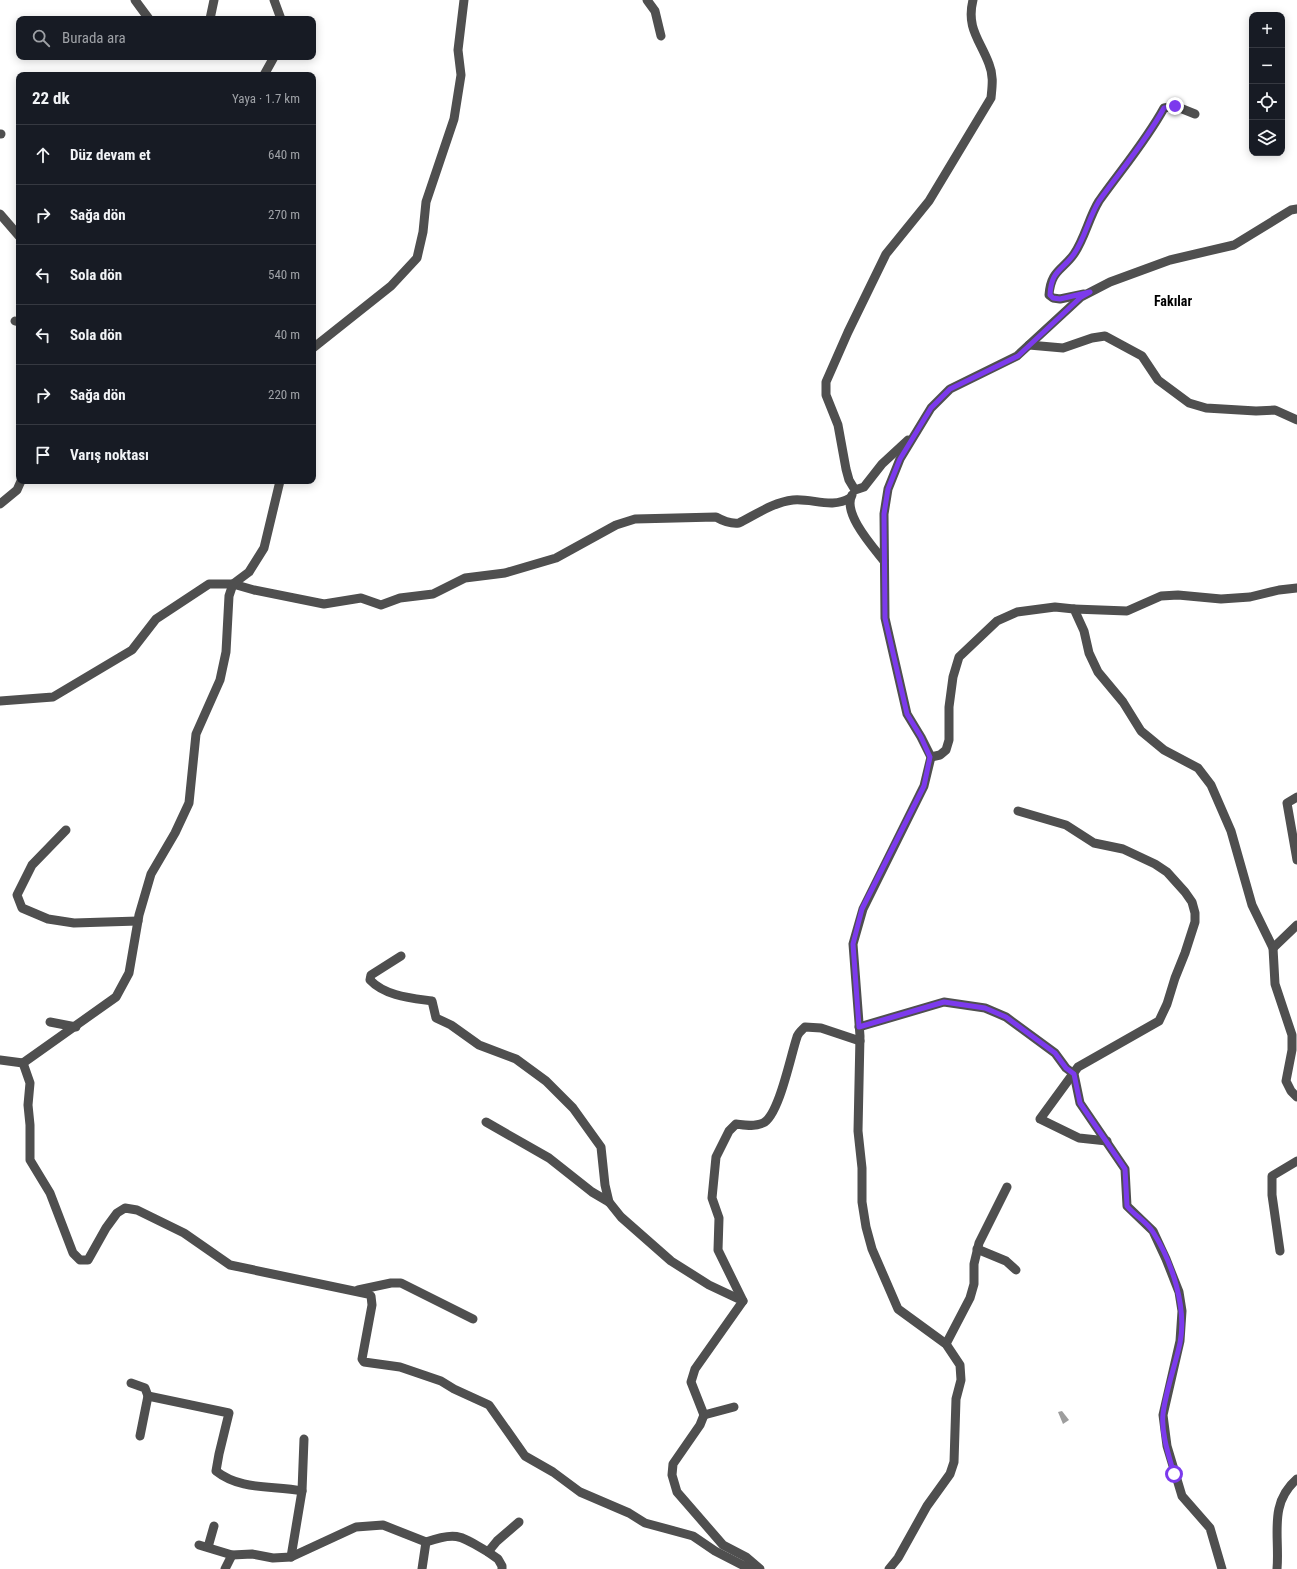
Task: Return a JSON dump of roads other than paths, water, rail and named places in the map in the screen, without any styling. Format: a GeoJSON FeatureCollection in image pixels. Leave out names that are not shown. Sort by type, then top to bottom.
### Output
{"type":"FeatureCollection","features":[{"type":"Feature","properties":{"kind":"street"},"geometry":{"type":"LineString","coordinates":[[135,0],[147,16]]}},
{"type":"Feature","properties":{"kind":"street"},"geometry":{"type":"LineString","coordinates":[[211,16],[214,0]]}},
{"type":"Feature","properties":{"kind":"street"},"geometry":{"type":"LineString","coordinates":[[274,0],[280,16]]}},
{"type":"Feature","properties":{"kind":"street"},"geometry":{"type":"LineString","coordinates":[[316,346],[391,286],[417,258],[423,232],[426,202],[454,120],[461,75],[458,50],[464,0]]}},
{"type":"Feature","properties":{"kind":"street"},"geometry":{"type":"LineString","coordinates":[[647,0],[655,11],[661,36]]}},
{"type":"Feature","properties":{"kind":"street"},"geometry":{"type":"LineString","coordinates":[[855,490],[849,480],[838,425],[826,395],[826,382],[848,332],[886,254],[929,201],[991,98],[993,80],[989,64],[978,43],[970,22],[973,0]]}},
{"type":"Feature","properties":{"kind":"street"},"geometry":{"type":"LineString","coordinates":[[266,72],[272,60]]}},
{"type":"Feature","properties":{"kind":"street"},"geometry":{"type":"LineString","coordinates":[[1090,292],[1060,299],[1053,298],[1050,295],[1050,286],[1056,271],[1073,255],[1098,203],[1152,131],[1164,108],[1175,106],[1195,114]]}},
{"type":"Feature","properties":{"kind":"street"},"geometry":{"type":"LineString","coordinates":[[889,1569],[898,1558],[927,1506],[950,1474],[954,1462],[956,1399],[960,1380],[960,1365],[946,1344],[898,1309],[872,1249],[866,1227],[862,1202],[862,1168],[858,1131],[860,1041],[853,944],[862,909],[924,786],[930,757],[921,737],[907,714],[885,618],[884,514],[888,489],[900,459],[931,408],[950,389],[1018,356],[1081,297],[1110,282],[1170,260],[1234,245],[1291,210],[1297,209]]}},
{"type":"Feature","properties":{"kind":"street"},"geometry":{"type":"LineString","coordinates":[[0,214],[16,233]]}},
{"type":"Feature","properties":{"kind":"street"},"geometry":{"type":"LineString","coordinates":[[1029,345],[1063,348],[1092,338],[1105,336],[1142,356],[1158,380],[1189,403],[1206,408],[1256,411],[1275,410],[1297,420]]}},
{"type":"Feature","properties":{"kind":"street"},"geometry":{"type":"LineString","coordinates":[[0,701],[53,697],[132,650],[156,619],[209,584],[233,584],[254,590],[324,604],[361,598],[381,605],[400,598],[433,594],[465,578],[505,573],[556,558],[616,525],[635,519],[716,517],[724,522],[734,524],[778,504],[792,500],[828,503],[843,502],[850,498],[855,490],[864,487],[882,464],[917,432]]}},
{"type":"Feature","properties":{"kind":"street"},"geometry":{"type":"LineString","coordinates":[[0,504],[17,490],[20,484]]}},
{"type":"Feature","properties":{"kind":"street"},"geometry":{"type":"LineString","coordinates":[[0,1060],[23,1063],[76,1027],[116,997],[129,973],[138,921],[151,874],[175,833],[189,803],[196,734],[220,680],[226,652],[229,596],[233,584],[249,572],[264,548],[279,484]]}},
{"type":"Feature","properties":{"kind":"street"},"geometry":{"type":"LineString","coordinates":[[850,498],[852,515],[870,543],[884,561]]}},
{"type":"Feature","properties":{"kind":"street"},"geometry":{"type":"LineString","coordinates":[[930,757],[940,754],[946,750],[949,740],[949,707],[953,677],[959,657],[997,621],[1017,612],[1055,607],[1127,611],[1161,596],[1178,595],[1221,599],[1297,588]]}},
{"type":"Feature","properties":{"kind":"street"},"geometry":{"type":"LineString","coordinates":[[1074,609],[1084,631],[1088,653],[1098,672],[1123,702],[1141,730],[1164,750],[1198,768],[1211,785],[1231,831],[1252,906],[1273,948],[1275,984],[1292,1036],[1292,1050],[1286,1081],[1291,1091],[1297,1097]]}},
{"type":"Feature","properties":{"kind":"street"},"geometry":{"type":"LineString","coordinates":[[1297,797],[1287,803],[1297,860]]}},
{"type":"Feature","properties":{"kind":"street"},"geometry":{"type":"LineString","coordinates":[[1018,812],[1066,825],[1094,844],[1123,849],[1155,864],[1167,872],[1185,892],[1192,902],[1195,913],[1195,922],[1185,953],[1167,1004],[1159,1021],[1078,1067],[1040,1119],[1078,1138],[1107,1141]]}},
{"type":"Feature","properties":{"kind":"street"},"geometry":{"type":"LineString","coordinates":[[66,830],[32,864],[17,895],[22,908],[48,919],[74,923],[138,921]]}},
{"type":"Feature","properties":{"kind":"street"},"geometry":{"type":"LineString","coordinates":[[1273,948],[1297,925]]}},
{"type":"Feature","properties":{"kind":"street"},"geometry":{"type":"LineString","coordinates":[[401,956],[371,975],[370,980],[378,988],[432,1001],[436,1018],[451,1025],[479,1045],[516,1059],[546,1081],[573,1108],[601,1147],[602,1165],[609,1202]]}},
{"type":"Feature","properties":{"kind":"street"},"geometry":{"type":"LineString","coordinates":[[859,1027],[944,1002],[985,1008],[1006,1017],[1055,1053],[1066,1068],[1074,1074],[1080,1103],[1125,1169],[1127,1206],[1152,1231],[1166,1259],[1179,1292],[1182,1311],[1180,1341],[1163,1415],[1167,1446],[1182,1496],[1210,1528],[1222,1569]]}},
{"type":"Feature","properties":{"kind":"street"},"geometry":{"type":"LineString","coordinates":[[1288,1023],[1297,1018]]}},
{"type":"Feature","properties":{"kind":"street"},"geometry":{"type":"LineString","coordinates":[[50,1022],[76,1027]]}},
{"type":"Feature","properties":{"kind":"street"},"geometry":{"type":"LineString","coordinates":[[743,1301],[718,1250],[719,1218],[712,1198],[716,1157],[729,1130],[736,1124],[751,1126],[764,1122],[772,1115],[788,1070],[798,1035],[805,1027],[821,1028],[860,1041]]}},
{"type":"Feature","properties":{"kind":"street"},"geometry":{"type":"LineString","coordinates":[[23,1063],[30,1083],[28,1105],[30,1125],[30,1160],[50,1193],[73,1253],[80,1260],[88,1260],[117,1212],[125,1208],[137,1210],[184,1233],[230,1265],[353,1290],[371,1296],[372,1305],[362,1359],[364,1362],[400,1367],[441,1380],[454,1389],[489,1405],[525,1456],[553,1472],[580,1492],[630,1514],[645,1523],[693,1536],[715,1551],[750,1569]]}},
{"type":"Feature","properties":{"kind":"street"},"geometry":{"type":"LineString","coordinates":[[486,1122],[549,1158],[592,1192],[609,1202],[621,1217],[671,1262],[709,1285],[743,1301]]}},
{"type":"Feature","properties":{"kind":"street"},"geometry":{"type":"LineString","coordinates":[[1280,1251],[1272,1195],[1272,1176],[1297,1160]]}},
{"type":"Feature","properties":{"kind":"street"},"geometry":{"type":"LineString","coordinates":[[946,1344],[970,1298],[977,1249],[1007,1187]]}},
{"type":"Feature","properties":{"kind":"street"},"geometry":{"type":"LineString","coordinates":[[977,1249],[1006,1261],[1016,1270]]}},
{"type":"Feature","properties":{"kind":"street"},"geometry":{"type":"LineString","coordinates":[[353,1290],[391,1283],[401,1283],[473,1319]]}},
{"type":"Feature","properties":{"kind":"street"},"geometry":{"type":"LineString","coordinates":[[743,1301],[695,1369],[691,1382],[704,1415],[700,1425],[673,1464],[672,1475],[677,1492],[723,1545],[746,1557],[760,1569]]}},
{"type":"Feature","properties":{"kind":"street"},"geometry":{"type":"LineString","coordinates":[[131,1383],[145,1388],[148,1396],[140,1436]]}},
{"type":"Feature","properties":{"kind":"street"},"geometry":{"type":"LineString","coordinates":[[148,1396],[229,1413],[216,1471],[224,1478],[243,1484],[270,1488],[285,1487],[302,1491]]}},
{"type":"Feature","properties":{"kind":"street"},"geometry":{"type":"LineString","coordinates":[[704,1415],[734,1407]]}},
{"type":"Feature","properties":{"kind":"street"},"geometry":{"type":"LineString","coordinates":[[291,1557],[302,1491],[304,1438]]}},
{"type":"Feature","properties":{"kind":"street"},"geometry":{"type":"LineString","coordinates":[[1277,1569],[1276,1519],[1282,1499],[1297,1479]]}},
{"type":"Feature","properties":{"kind":"street"},"geometry":{"type":"LineString","coordinates":[[488,1552],[497,1541],[519,1522]]}},
{"type":"Feature","properties":{"kind":"street"},"geometry":{"type":"LineString","coordinates":[[214,1526],[204,1546],[232,1556],[252,1554],[273,1558],[291,1557],[356,1526],[383,1525],[426,1542],[441,1537],[455,1535],[488,1552],[498,1559],[502,1569]]}},
{"type":"Feature","properties":{"kind":"street"},"geometry":{"type":"LineString","coordinates":[[422,1569],[426,1542]]}},
{"type":"Feature","properties":{"kind":"street"},"geometry":{"type":"LineString","coordinates":[[225,1569],[232,1556]]}},
{"type":"Feature","properties":{"kind":"district","name":"Fakılar"},"geometry":{"type":"Point","coordinates":[1173,301]}}]}
